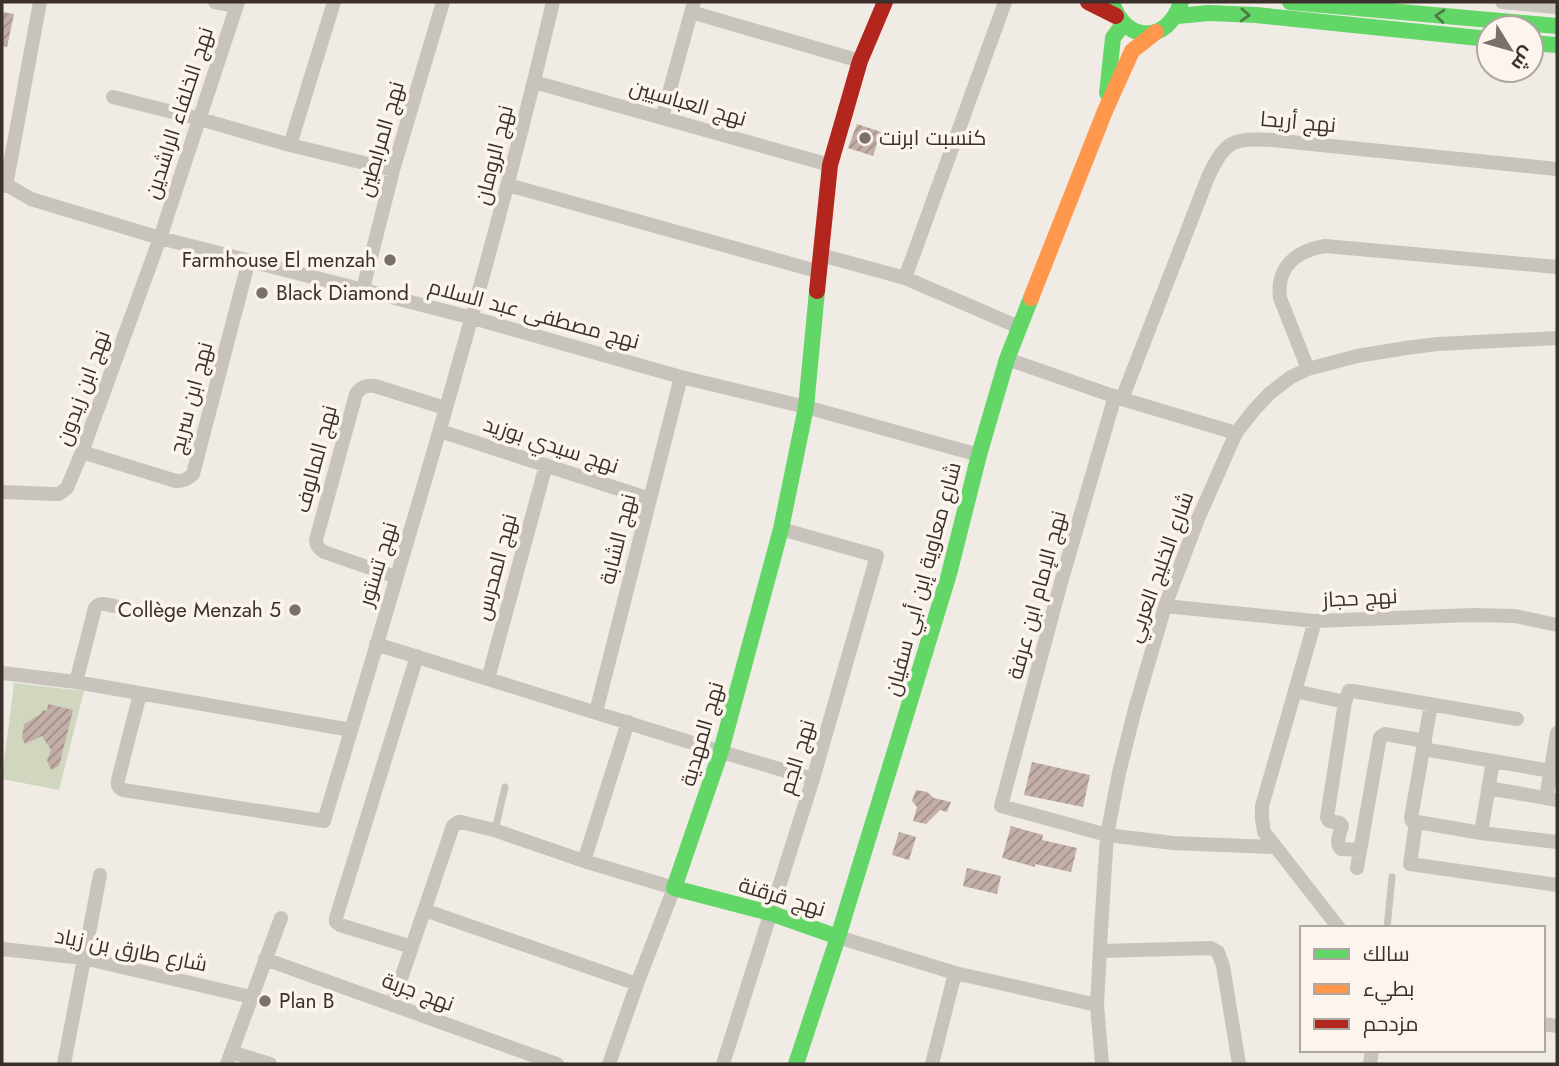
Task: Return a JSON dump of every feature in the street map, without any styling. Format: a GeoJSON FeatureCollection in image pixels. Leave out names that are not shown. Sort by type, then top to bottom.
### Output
{"type":"FeatureCollection","features":[{"type":"Feature","properties":{"kind":"main road","name":"نهج المهدية"},"geometry":{"type":"LineString","coordinates":[[674,888],[721,751],[781,529],[806,407],[830,164],[860,61],[885,2]]}},
{"type":"Feature","properties":{"kind":"main road"},"geometry":{"type":"LineString","coordinates":[[1088,2],[1117,14],[1138,33],[1156,32]]}},
{"type":"Feature","properties":{"kind":"main road"},"geometry":{"type":"LineString","coordinates":[[1290,2],[1475,19]]}},
{"type":"Feature","properties":{"kind":"main road"},"geometry":{"type":"LineString","coordinates":[[1179,9],[1475,38]]}},
{"type":"Feature","properties":{"kind":"main road","name":"شارع معاوية إبن أبي سفيان"},"geometry":{"type":"LineString","coordinates":[[796,1064],[838,937],[949,574],[1007,359],[1105,111],[1132,51],[1171,23],[1179,9]]}},
{"type":"Feature","properties":{"kind":"main road","name":"شارع معاوية إبن أبي سفيان"},"geometry":{"type":"LineString","coordinates":[[1105,111],[1117,14]]}},
{"type":"Feature","properties":{"kind":"main road","name":"نهج قرقنة"},"geometry":{"type":"LineString","coordinates":[[674,888],[770,913],[838,937]]}},
{"type":"Feature","properties":{"kind":"street"},"geometry":{"type":"LineString","coordinates":[[4,184],[40,2]]}},
{"type":"Feature","properties":{"kind":"street"},"geometry":{"type":"LineString","coordinates":[[215,2],[237,4]]}},
{"type":"Feature","properties":{"kind":"street"},"geometry":{"type":"LineString","coordinates":[[290,145],[334,2]]}},
{"type":"Feature","properties":{"kind":"street","name":"نهج المرابطين"},"geometry":{"type":"LineString","coordinates":[[363,289],[393,170],[443,2]]}},
{"type":"Feature","properties":{"kind":"street","name":"نهج الرومان"},"geometry":{"type":"LineString","coordinates":[[473,318],[554,2]]}},
{"type":"Feature","properties":{"kind":"street"},"geometry":{"type":"LineString","coordinates":[[905,278],[1005,2]]}},
{"type":"Feature","properties":{"kind":"street"},"geometry":{"type":"LineString","coordinates":[[1502,2],[1557,7]]}},
{"type":"Feature","properties":{"kind":"street","name":"نهج الخلفاء الراشدين"},"geometry":{"type":"LineString","coordinates":[[160,238],[237,4]]}},
{"type":"Feature","properties":{"kind":"street"},"geometry":{"type":"LineString","coordinates":[[662,118],[693,7],[860,61]]}},
{"type":"Feature","properties":{"kind":"street","name":"نهج العباسيين"},"geometry":{"type":"LineString","coordinates":[[534,82],[830,164]]}},
{"type":"Feature","properties":{"kind":"street"},"geometry":{"type":"LineString","coordinates":[[113,97],[393,170]]}},
{"type":"Feature","properties":{"kind":"street","name":"نهج أريحا"},"geometry":{"type":"LineString","coordinates":[[1118,397],[1208,177],[1219,154],[1236,141],[1272,140],[1557,169]]}},
{"type":"Feature","properties":{"kind":"street","name":"نهج مصطفى عبد السلام"},"geometry":{"type":"LineString","coordinates":[[4,184],[31,199],[160,238],[473,318],[681,377],[806,407],[979,455]]}},
{"type":"Feature","properties":{"kind":"street"},"geometry":{"type":"LineString","coordinates":[[508,185],[820,264],[905,278],[1019,327]]}},
{"type":"Feature","properties":{"kind":"street","name":"نهج ابن زيدون"},"geometry":{"type":"LineString","coordinates":[[2,492],[59,494],[67,488],[160,238]]}},
{"type":"Feature","properties":{"kind":"street"},"geometry":{"type":"LineString","coordinates":[[1308,369],[1279,298],[1278,286],[1290,262],[1311,248],[1325,246],[1557,267]]}},
{"type":"Feature","properties":{"kind":"street","name":"نهج ابن سريج"},"geometry":{"type":"LineString","coordinates":[[82,452],[176,481],[183,481],[193,474],[249,260]]}},
{"type":"Feature","properties":{"kind":"street","name":"نهج تستور"},"geometry":{"type":"LineString","coordinates":[[140,694],[118,780],[119,788],[324,821],[473,318]]}},
{"type":"Feature","properties":{"kind":"street","name":"شارع الخليج العربي"},"geometry":{"type":"LineString","coordinates":[[1102,1064],[1097,1005],[1101,929],[1107,835],[1119,774],[1165,606],[1198,519],[1236,433],[1270,393],[1291,377],[1308,369],[1357,356],[1438,344],[1557,338]]}},
{"type":"Feature","properties":{"kind":"street"},"geometry":{"type":"LineString","coordinates":[[1007,359],[1236,433]]}},
{"type":"Feature","properties":{"kind":"street","name":"نهج الشابة"},"geometry":{"type":"LineString","coordinates":[[596,712],[681,377]]}},
{"type":"Feature","properties":{"kind":"street","name":"نهج المالوف"},"geometry":{"type":"LineString","coordinates":[[396,576],[324,552],[316,545],[356,394],[360,388],[375,386],[446,408]]}},
{"type":"Feature","properties":{"kind":"street","name":"نهج الإمام ابن عرفة"},"geometry":{"type":"LineString","coordinates":[[1107,835],[1001,806],[1060,586],[1118,397]]}},
{"type":"Feature","properties":{"kind":"street","name":"نهج سيدي بوزيد"},"geometry":{"type":"LineString","coordinates":[[440,431],[650,499]]}},
{"type":"Feature","properties":{"kind":"street","name":"نهج المحرس"},"geometry":{"type":"LineString","coordinates":[[488,679],[545,465]]}},
{"type":"Feature","properties":{"kind":"street","name":"نهج الجم"},"geometry":{"type":"LineString","coordinates":[[723,1064],[813,779],[877,556],[781,529]]}},
{"type":"Feature","properties":{"kind":"street"},"geometry":{"type":"LineString","coordinates":[[76,682],[95,608],[99,604],[115,606]]}},
{"type":"Feature","properties":{"kind":"street","name":"نهج حجاز"},"geometry":{"type":"LineString","coordinates":[[1165,606],[1315,621],[1473,615],[1515,617],[1557,625]]}},
{"type":"Feature","properties":{"kind":"street"},"geometry":{"type":"LineString","coordinates":[[1315,621],[1262,806],[1262,819],[1264,832],[1275,848],[1337,926]]}},
{"type":"Feature","properties":{"kind":"street"},"geometry":{"type":"LineString","coordinates":[[376,644],[813,779]]}},
{"type":"Feature","properties":{"kind":"street"},"geometry":{"type":"LineString","coordinates":[[412,947],[340,925],[336,918],[417,656]]}},
{"type":"Feature","properties":{"kind":"street"},"geometry":{"type":"LineString","coordinates":[[2,673],[76,682],[351,730]]}},
{"type":"Feature","properties":{"kind":"street"},"geometry":{"type":"LineString","coordinates":[[1295,691],[1345,702]]}},
{"type":"Feature","properties":{"kind":"street"},"geometry":{"type":"LineString","coordinates":[[1359,850],[1341,849],[1338,843],[1342,826],[1329,821],[1327,817],[1349,691],[1517,719]]}},
{"type":"Feature","properties":{"kind":"street"},"geometry":{"type":"LineString","coordinates":[[1431,704],[1412,821],[1557,842]]}},
{"type":"Feature","properties":{"kind":"street"},"geometry":{"type":"LineString","coordinates":[[584,861],[628,722]]}},
{"type":"Feature","properties":{"kind":"street"},"geometry":{"type":"LineString","coordinates":[[1489,788],[1552,799],[1557,733]]}},
{"type":"Feature","properties":{"kind":"street"},"geometry":{"type":"LineString","coordinates":[[1357,868],[1382,734],[1493,761],[1554,771]]}},
{"type":"Feature","properties":{"kind":"street"},"geometry":{"type":"LineString","coordinates":[[1481,833],[1493,761]]}},
{"type":"Feature","properties":{"kind":"street","name":"نهج قرقنة"},"geometry":{"type":"LineString","coordinates":[[424,910],[453,826],[458,822],[494,830],[674,888]]}},
{"type":"Feature","properties":{"kind":"street"},"geometry":{"type":"LineString","coordinates":[[1416,822],[1410,863],[1557,885]]}},
{"type":"Feature","properties":{"kind":"street"},"geometry":{"type":"LineString","coordinates":[[1107,835],[1173,843],[1275,848]]}},
{"type":"Feature","properties":{"kind":"street"},"geometry":{"type":"LineString","coordinates":[[64,1064],[100,875]]}},
{"type":"Feature","properties":{"kind":"street","name":"نهج المهدية"},"geometry":{"type":"LineString","coordinates":[[609,1064],[674,888]]}},
{"type":"Feature","properties":{"kind":"street"},"geometry":{"type":"LineString","coordinates":[[392,1005],[424,910],[637,984]]}},
{"type":"Feature","properties":{"kind":"street"},"geometry":{"type":"LineString","coordinates":[[270,1064],[229,1058],[281,918]]}},
{"type":"Feature","properties":{"kind":"street","name":"نهج قرقنة"},"geometry":{"type":"LineString","coordinates":[[838,937],[955,973],[1097,1005]]}},
{"type":"Feature","properties":{"kind":"street"},"geometry":{"type":"LineString","coordinates":[[1101,951],[1211,948],[1218,951],[1223,966],[1239,1064]]}},
{"type":"Feature","properties":{"kind":"street","name":"شارع طارق بن زياد"},"geometry":{"type":"LineString","coordinates":[[2,949],[83,958],[251,996]]}},
{"type":"Feature","properties":{"kind":"street","name":"نهج جربة"},"geometry":{"type":"LineString","coordinates":[[265,959],[557,1064]]}},
{"type":"Feature","properties":{"kind":"street"},"geometry":{"type":"LineString","coordinates":[[932,1064],[955,973]]}},
{"type":"Feature","properties":{"kind":"lane"},"geometry":{"type":"LineString","coordinates":[[494,830],[505,787]]}},
{"type":"Feature","properties":{"kind":"lane"},"geometry":{"type":"LineString","coordinates":[[1387,926],[1392,877]]}},
{"type":"Feature","properties":{"kind":"green space"},"geometry":{"type":"Polygon","coordinates":[[[14,683],[84,691],[59,790],[2,779],[14,683]]]}},
{"type":"Feature","properties":{"kind":"building"},"geometry":{"type":"Polygon","coordinates":[[[2,12],[14,14],[7,47],[2,46],[2,12]]]}},
{"type":"Feature","properties":{"kind":"building","name":"كنسبت ابرنت"},"geometry":{"type":"Polygon","coordinates":[[[857,124],[881,132],[873,156],[848,148],[857,124]]]}},
{"type":"Feature","properties":{"kind":"building"},"geometry":{"type":"Polygon","coordinates":[[[48,704],[73,710],[59,766],[51,770],[47,760],[51,750],[42,736],[25,744],[22,738],[24,724],[41,714],[42,710],[47,711],[48,704]]]}},
{"type":"Feature","properties":{"kind":"building"},"geometry":{"type":"Polygon","coordinates":[[[1032,762],[1090,775],[1083,807],[1024,795],[1032,762]]]}},
{"type":"Feature","properties":{"kind":"building"},"geometry":{"type":"Polygon","coordinates":[[[916,790],[951,802],[947,812],[940,810],[926,824],[913,821],[917,807],[912,801],[916,790]]]}},
{"type":"Feature","properties":{"kind":"building"},"geometry":{"type":"Polygon","coordinates":[[[1011,826],[1043,835],[1042,840],[1077,848],[1071,872],[1035,864],[1035,867],[1002,858],[1011,826]]]}},
{"type":"Feature","properties":{"kind":"building"},"geometry":{"type":"Polygon","coordinates":[[[899,832],[916,837],[909,860],[892,855],[899,832]]]}},
{"type":"Feature","properties":{"kind":"building"},"geometry":{"type":"Polygon","coordinates":[[[967,868],[1001,876],[997,894],[963,886],[967,868]]]}},
{"type":"Feature","properties":{"kind":"traffic: fast"},"geometry":{"type":"LineString","coordinates":[[1112,2],[1126,26],[1146,34],[1167,26],[1181,2]]}},
{"type":"Feature","properties":{"kind":"traffic: fast"},"geometry":{"type":"LineString","coordinates":[[1290,2],[1557,26]]}},
{"type":"Feature","properties":{"kind":"traffic: fast"},"geometry":{"type":"LineString","coordinates":[[1177,16],[1209,13],[1256,15],[1475,38]]}},
{"type":"Feature","properties":{"kind":"traffic: fast"},"geometry":{"type":"LineString","coordinates":[[1107,93],[1113,38],[1123,24]]}},
{"type":"Feature","properties":{"kind":"traffic: fast"},"geometry":{"type":"LineString","coordinates":[[1545,44],[1557,45]]}},
{"type":"Feature","properties":{"kind":"traffic: fast"},"geometry":{"type":"LineString","coordinates":[[817,291],[806,407],[781,529],[721,751],[674,888],[770,913],[838,937]]}},
{"type":"Feature","properties":{"kind":"traffic: fast"},"geometry":{"type":"LineString","coordinates":[[796,1064],[838,937],[949,574],[1007,359],[1031,298]]}},
{"type":"Feature","properties":{"kind":"traffic: slow"},"geometry":{"type":"LineString","coordinates":[[1031,298],[1105,111],[1132,51],[1156,32]]}},
{"type":"Feature","properties":{"kind":"traffic: jam"},"geometry":{"type":"LineString","coordinates":[[817,291],[830,165],[860,61],[885,2]]}},
{"type":"Feature","properties":{"kind":"traffic: jam"},"geometry":{"type":"LineString","coordinates":[[1088,2],[1116,16]]}},
{"type":"Feature","properties":{"kind":"place","name":"كنسبت ابرنت"},"geometry":{"type":"Point","coordinates":[865,138]}},
{"type":"Feature","properties":{"kind":"place","name":"Farmhouse El menzah"},"geometry":{"type":"Point","coordinates":[390,260]}},
{"type":"Feature","properties":{"kind":"place","name":"Black Diamond"},"geometry":{"type":"Point","coordinates":[262,293]}},
{"type":"Feature","properties":{"kind":"place","name":"Collège Menzah 5"},"geometry":{"type":"Point","coordinates":[295,610]}},
{"type":"Feature","properties":{"kind":"place","name":"Plan B"},"geometry":{"type":"Point","coordinates":[265,1001]}}]}
